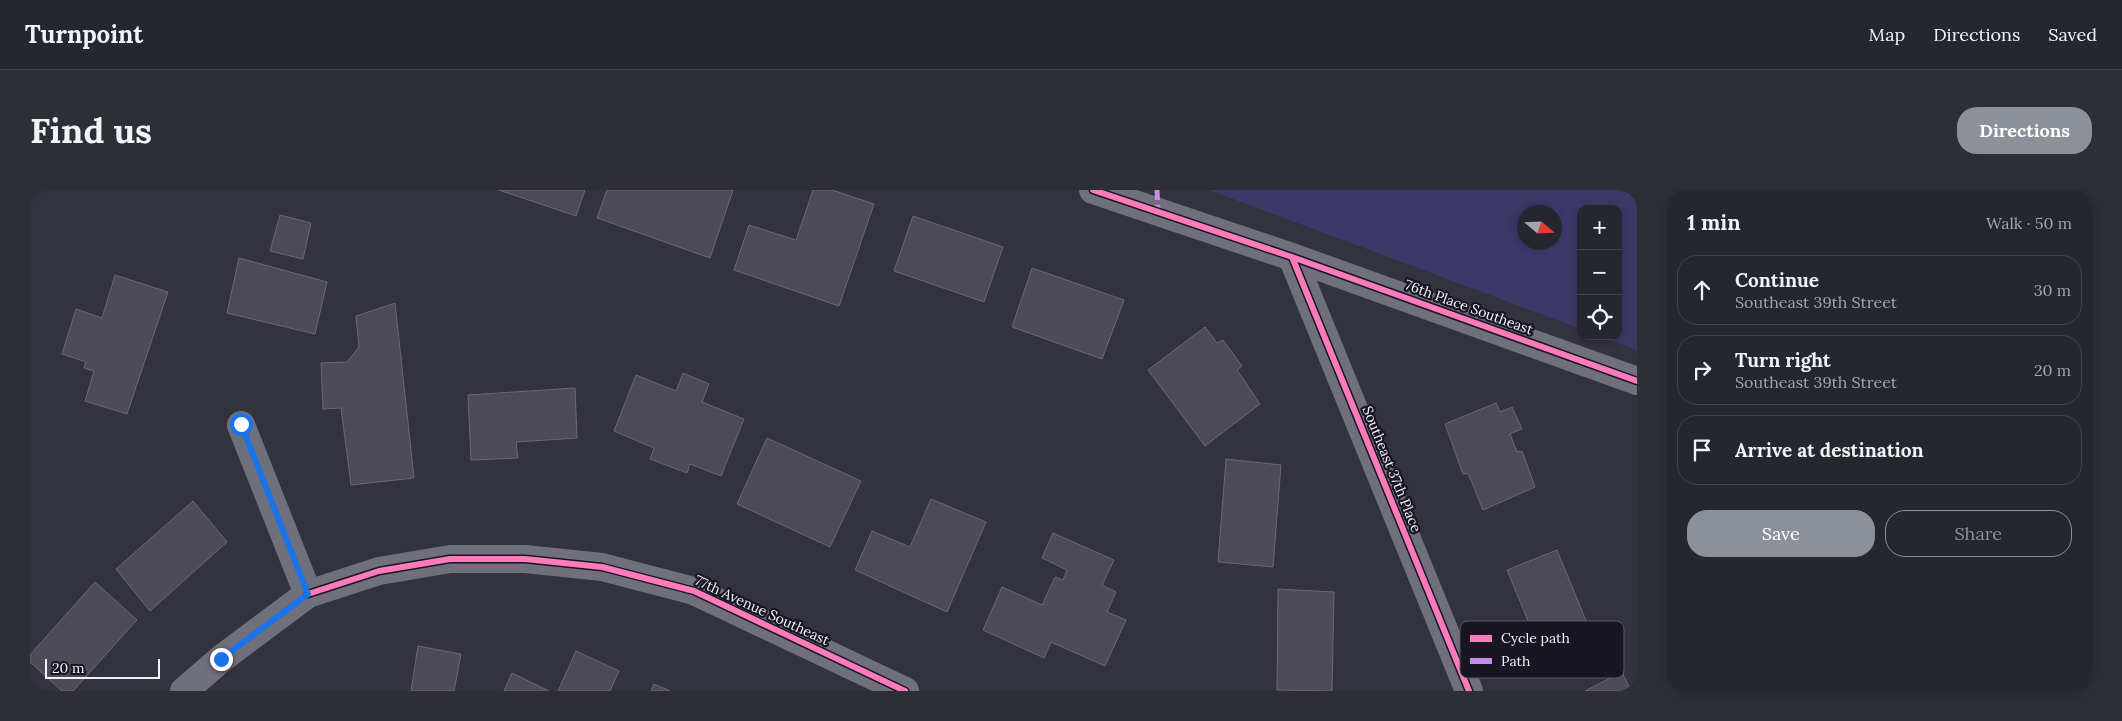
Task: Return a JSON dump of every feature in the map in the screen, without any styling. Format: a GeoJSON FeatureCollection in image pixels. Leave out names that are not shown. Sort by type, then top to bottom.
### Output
{"type":"FeatureCollection","features":[{"type":"Feature","properties":{"kind":"street","name":"76th Place Southeast"},"geometry":{"type":"LineString","coordinates":[[1092,190],[1292,256],[1637,381]]}},
{"type":"Feature","properties":{"kind":"street","name":"Southeast 37th Place"},"geometry":{"type":"LineString","coordinates":[[1292,256],[1460,669]]}},
{"type":"Feature","properties":{"kind":"street"},"geometry":{"type":"LineString","coordinates":[[241,424],[308,594]]}},
{"type":"Feature","properties":{"kind":"street","name":"77th Avenue Southeast"},"geometry":{"type":"LineString","coordinates":[[184,691],[221,659],[308,594],[379,570],[450,559],[525,559],[602,567],[694,591],[905,691]]}},
{"type":"Feature","properties":{"kind":"street","name":"Southeast 37th Place"},"geometry":{"type":"LineString","coordinates":[[1464,678],[1469,691]]}},
{"type":"Feature","properties":{"kind":"shaded area"},"geometry":{"type":"Polygon","coordinates":[[[1209,190],[1637,190],[1637,350],[1610,340],[1622,340],[1622,205],[1577,205],[1577,328],[1209,190]]]}},
{"type":"Feature","properties":{"kind":"building"},"geometry":{"type":"Polygon","coordinates":[[[499,190],[585,190],[576,216],[499,190]]]}},
{"type":"Feature","properties":{"kind":"building"},"geometry":{"type":"Polygon","coordinates":[[[607,190],[733,190],[710,258],[597,218],[607,190]]]}},
{"type":"Feature","properties":{"kind":"building"},"geometry":{"type":"Polygon","coordinates":[[[813,190],[832,190],[874,204],[839,306],[734,270],[749,225],[796,240],[813,190]]]}},
{"type":"Feature","properties":{"kind":"building"},"geometry":{"type":"Polygon","coordinates":[[[280,215],[311,223],[303,259],[270,251],[280,215]]]}},
{"type":"Feature","properties":{"kind":"building"},"geometry":{"type":"Polygon","coordinates":[[[913,216],[1003,247],[984,302],[894,271],[913,216]]]}},
{"type":"Feature","properties":{"kind":"building"},"geometry":{"type":"Polygon","coordinates":[[[239,258],[327,282],[315,334],[227,313],[239,258]]]}},
{"type":"Feature","properties":{"kind":"building"},"geometry":{"type":"Polygon","coordinates":[[[1032,268],[1124,300],[1102,359],[1012,327],[1032,268]]]}},
{"type":"Feature","properties":{"kind":"building"},"geometry":{"type":"Polygon","coordinates":[[[115,275],[168,292],[127,414],[85,401],[94,371],[84,368],[86,362],[62,354],[76,309],[102,318],[115,275]]]}},
{"type":"Feature","properties":{"kind":"building"},"geometry":{"type":"Polygon","coordinates":[[[395,303],[414,478],[351,485],[341,408],[323,409],[321,363],[347,362],[359,347],[356,316],[395,303]]]}},
{"type":"Feature","properties":{"kind":"building"},"geometry":{"type":"Polygon","coordinates":[[[1205,327],[1217,343],[1223,340],[1242,366],[1237,370],[1260,404],[1205,446],[1148,370],[1205,327]]]}},
{"type":"Feature","properties":{"kind":"building"},"geometry":{"type":"Polygon","coordinates":[[[683,373],[709,384],[702,402],[744,419],[721,476],[690,464],[687,473],[650,459],[654,448],[614,431],[636,375],[676,391],[683,373]]]}},
{"type":"Feature","properties":{"kind":"building"},"geometry":{"type":"Polygon","coordinates":[[[575,388],[577,438],[516,442],[518,458],[471,460],[468,395],[575,388]]]}},
{"type":"Feature","properties":{"kind":"building"},"geometry":{"type":"Polygon","coordinates":[[[1496,403],[1500,412],[1512,407],[1522,429],[1510,434],[1517,452],[1522,451],[1535,487],[1483,510],[1468,473],[1463,474],[1445,424],[1496,403]]]}},
{"type":"Feature","properties":{"kind":"building"},"geometry":{"type":"Polygon","coordinates":[[[767,438],[861,481],[830,547],[737,504],[767,438]]]}},
{"type":"Feature","properties":{"kind":"building"},"geometry":{"type":"Polygon","coordinates":[[[1226,459],[1281,465],[1273,567],[1218,562],[1226,459]]]}},
{"type":"Feature","properties":{"kind":"building"},"geometry":{"type":"Polygon","coordinates":[[[931,499],[986,522],[947,612],[855,570],[872,531],[910,547],[931,499]]]}},
{"type":"Feature","properties":{"kind":"building"},"geometry":{"type":"Polygon","coordinates":[[[193,501],[227,542],[150,611],[116,569],[193,501]]]}},
{"type":"Feature","properties":{"kind":"building"},"geometry":{"type":"Polygon","coordinates":[[[1053,533],[1114,560],[1102,585],[1116,592],[1107,612],[1126,620],[1105,666],[1051,642],[1044,658],[983,630],[1002,587],[1042,605],[1055,577],[1063,580],[1067,570],[1042,558],[1053,533]]]}},
{"type":"Feature","properties":{"kind":"building"},"geometry":{"type":"Polygon","coordinates":[[[1557,550],[1586,621],[1528,621],[1507,570],[1557,550]]]}},
{"type":"Feature","properties":{"kind":"building"},"geometry":{"type":"Polygon","coordinates":[[[95,582],[137,620],[73,691],[62,691],[30,662],[30,655],[95,582]]]}},
{"type":"Feature","properties":{"kind":"building"},"geometry":{"type":"Polygon","coordinates":[[[1278,589],[1334,592],[1332,691],[1277,690],[1278,589]]]}},
{"type":"Feature","properties":{"kind":"building"},"geometry":{"type":"Polygon","coordinates":[[[418,646],[461,654],[454,691],[411,691],[418,646]]]}},
{"type":"Feature","properties":{"kind":"building"},"geometry":{"type":"Polygon","coordinates":[[[576,651],[619,671],[610,691],[558,691],[576,651]]]}},
{"type":"Feature","properties":{"kind":"building"},"geometry":{"type":"Polygon","coordinates":[[[512,673],[549,691],[504,691],[512,673]]]}},
{"type":"Feature","properties":{"kind":"building"},"geometry":{"type":"Polygon","coordinates":[[[1624,676],[1631,691],[1585,691],[1610,678],[1624,678],[1624,676]]]}},
{"type":"Feature","properties":{"kind":"building"},"geometry":{"type":"Polygon","coordinates":[[[654,684],[670,691],[651,691],[654,684]]]}},
{"type":"Feature","properties":{"kind":"marked path"},"geometry":{"type":"LineString","coordinates":[[1157,190],[1158,212]]}},
{"type":"Feature","properties":{"kind":"cycle path"},"geometry":{"type":"LineString","coordinates":[[1093,190],[1292,257],[1637,381]]}},
{"type":"Feature","properties":{"kind":"cycle path"},"geometry":{"type":"LineString","coordinates":[[1292,257],[1460,669]]}},
{"type":"Feature","properties":{"kind":"cycle path"},"geometry":{"type":"LineString","coordinates":[[308,594],[379,571],[450,559],[525,559],[602,567],[694,591],[905,691]]}},
{"type":"Feature","properties":{"kind":"cycle path"},"geometry":{"type":"LineString","coordinates":[[1464,678],[1469,691]]}},
{"type":"Feature","properties":{"kind":"route"},"geometry":{"type":"LineString","coordinates":[[221,659],[308,594],[241,424]]}}]}
